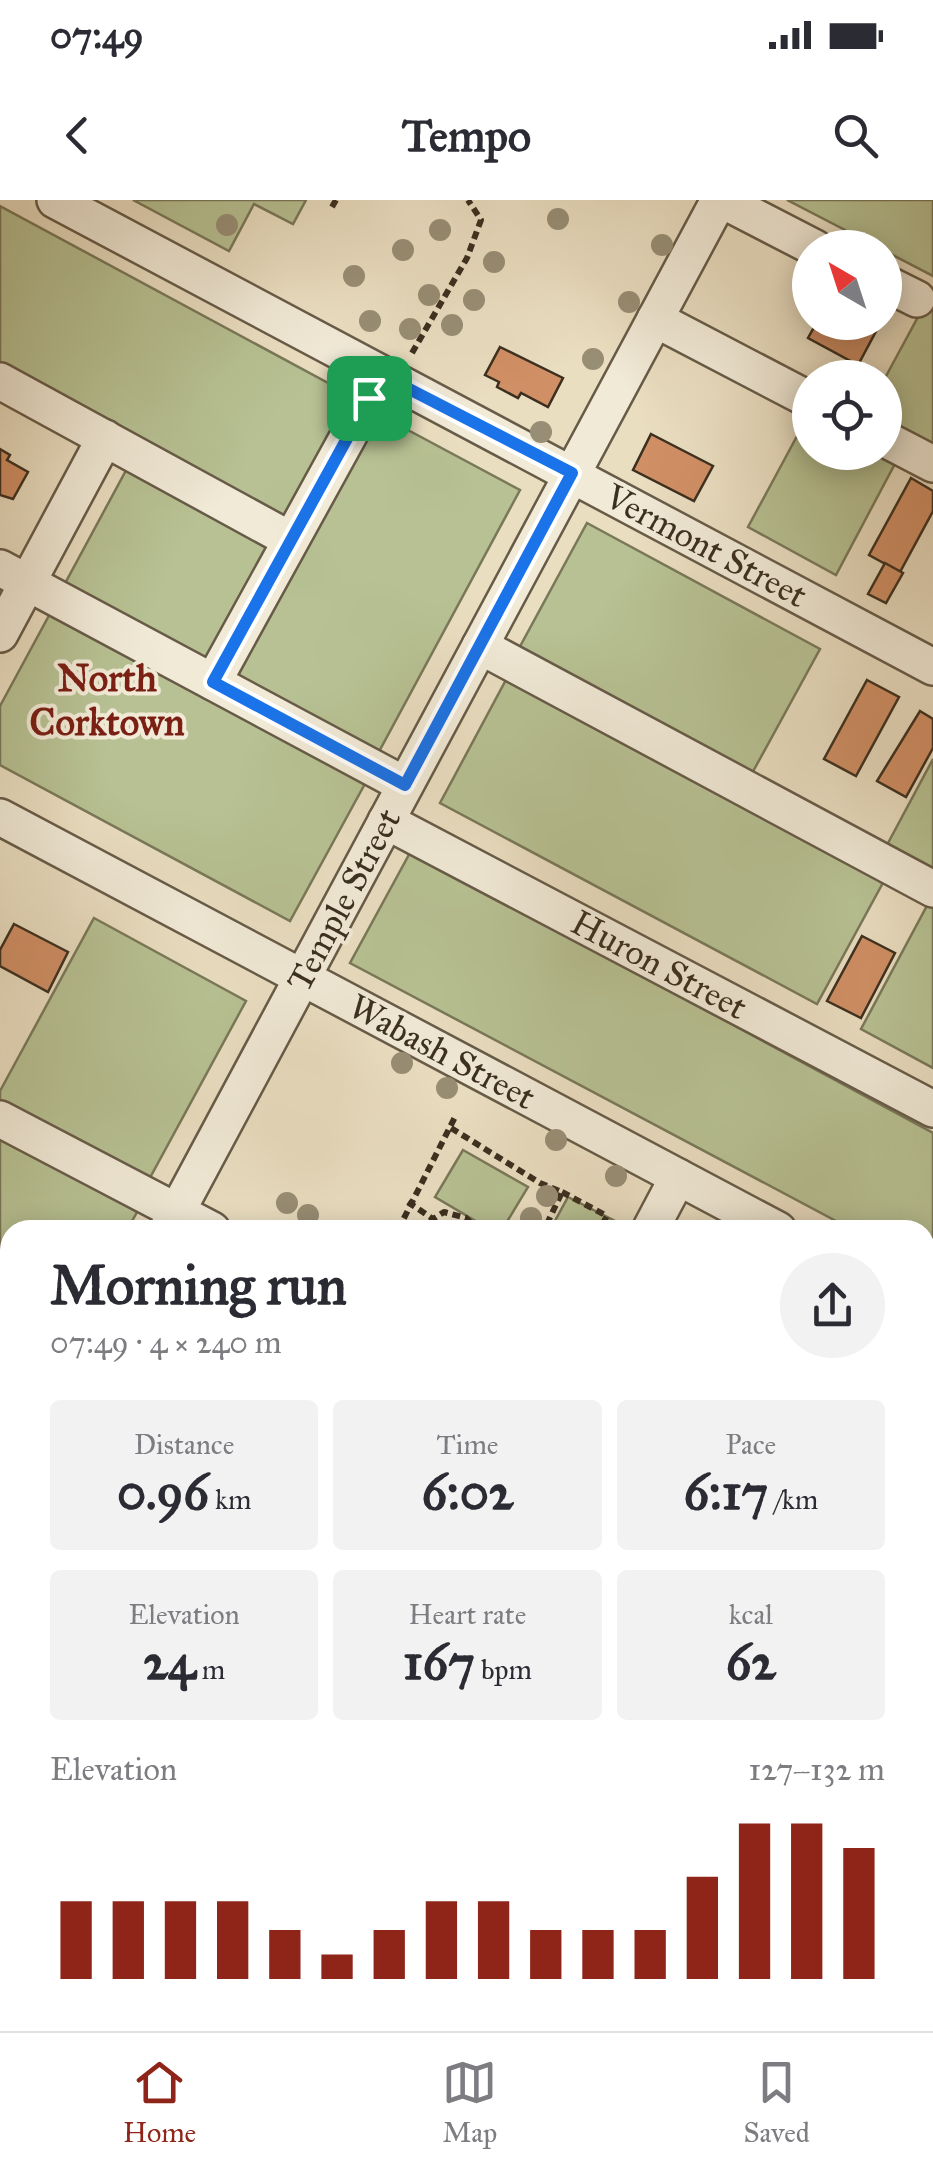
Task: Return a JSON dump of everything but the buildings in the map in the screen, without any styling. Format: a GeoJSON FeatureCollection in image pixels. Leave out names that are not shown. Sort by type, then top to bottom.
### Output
{"type":"FeatureCollection","features":[{"type":"Feature","properties":{"kind":"street","name":"Vermont Street"},"geometry":{"type":"LineString","coordinates":[[56,200],[933,668]]}},
{"type":"Feature","properties":{"kind":"street"},"geometry":{"type":"LineString","coordinates":[[720,200],[792,236]]}},
{"type":"Feature","properties":{"kind":"street","name":"Temple Street"},"geometry":{"type":"LineString","coordinates":[[173,1220],[720,200]]}},
{"type":"Feature","properties":{"kind":"street"},"geometry":{"type":"LineString","coordinates":[[902,292],[917,299]]}},
{"type":"Feature","properties":{"kind":"street"},"geometry":{"type":"LineString","coordinates":[[654,319],[792,391]]}},
{"type":"Feature","properties":{"kind":"street"},"geometry":{"type":"LineString","coordinates":[[213,682],[382,375]]}},
{"type":"Feature","properties":{"kind":"street"},"geometry":{"type":"LineString","coordinates":[[0,381],[289,539]]}},
{"type":"Feature","properties":{"kind":"street"},"geometry":{"type":"LineString","coordinates":[[0,634],[14,575],[105,438]]}},
{"type":"Feature","properties":{"kind":"street"},"geometry":{"type":"LineString","coordinates":[[902,448],[933,464]]}},
{"type":"Feature","properties":{"kind":"street"},"geometry":{"type":"LineString","coordinates":[[14,575],[405,785]]}},
{"type":"Feature","properties":{"kind":"street"},"geometry":{"type":"LineString","coordinates":[[480,646],[933,889]]}},
{"type":"Feature","properties":{"kind":"street","name":"Wabash Street"},"geometry":{"type":"LineString","coordinates":[[0,817],[759,1220]]}},
{"type":"Feature","properties":{"kind":"street","name":"Huron Street"},"geometry":{"type":"LineString","coordinates":[[386,821],[933,1109]]}},
{"type":"Feature","properties":{"kind":"street"},"geometry":{"type":"LineString","coordinates":[[0,1119],[170,1220]]}},
{"type":"Feature","properties":{"kind":"street"},"geometry":{"type":"LineString","coordinates":[[655,1220],[678,1177]]}},
{"type":"Feature","properties":{"kind":"path"},"geometry":{"type":"LineString","coordinates":[[412,352],[466,258],[481,220],[468,200]]}},
{"type":"Feature","properties":{"kind":"path"},"geometry":{"type":"LineString","coordinates":[[402,1220],[455,1117]]}},
{"type":"Feature","properties":{"kind":"path"},"geometry":{"type":"LineString","coordinates":[[450,1128],[540,1184],[607,1216],[605,1220]]}},
{"type":"Feature","properties":{"kind":"path"},"geometry":{"type":"LineString","coordinates":[[549,1220],[562,1192]]}},
{"type":"Feature","properties":{"kind":"path"},"geometry":{"type":"LineString","coordinates":[[408,1202],[434,1218],[444,1212],[468,1220]]}},
{"type":"Feature","properties":{"kind":"green space"},"geometry":{"type":"Polygon","coordinates":[[[133,200],[306,200],[293,224],[254,204],[229,251],[133,200]]]}},
{"type":"Feature","properties":{"kind":"green space"},"geometry":{"type":"Polygon","coordinates":[[[787,200],[933,200],[933,276],[902,260],[902,230],[845,230],[787,200]]]}},
{"type":"Feature","properties":{"kind":"green space"},"geometry":{"type":"Polygon","coordinates":[[[0,206],[354,397],[283,526],[0,374],[0,206]]]}},
{"type":"Feature","properties":{"kind":"green space"},"geometry":{"type":"Polygon","coordinates":[[[933,289],[933,451],[902,434],[902,360],[895,360],[933,289]]]}},
{"type":"Feature","properties":{"kind":"green space"},"geometry":{"type":"Polygon","coordinates":[[[378,414],[520,490],[375,759],[234,683],[378,414]]]}},
{"type":"Feature","properties":{"kind":"green space"},"geometry":{"type":"Polygon","coordinates":[[[792,445],[792,470],[892,470],[836,575],[748,527],[792,445]]]}},
{"type":"Feature","properties":{"kind":"green space"},"geometry":{"type":"Polygon","coordinates":[[[130,463],[275,542],[207,667],[62,589],[130,463]]]}},
{"type":"Feature","properties":{"kind":"green space"},"geometry":{"type":"Polygon","coordinates":[[[587,523],[820,649],[750,777],[517,652],[587,523]]]}},
{"type":"Feature","properties":{"kind":"green space"},"geometry":{"type":"Polygon","coordinates":[[[52,610],[367,780],[290,921],[0,765],[0,706],[52,610]]]}},
{"type":"Feature","properties":{"kind":"green space"},"geometry":{"type":"Polygon","coordinates":[[[507,678],[885,879],[817,1004],[440,803],[507,678]]]}},
{"type":"Feature","properties":{"kind":"green space"},"geometry":{"type":"Polygon","coordinates":[[[933,759],[933,870],[887,845],[933,759]]]}},
{"type":"Feature","properties":{"kind":"green space"},"geometry":{"type":"Polygon","coordinates":[[[411,851],[933,1133],[933,1220],[834,1220],[350,963],[411,851]]]}},
{"type":"Feature","properties":{"kind":"green space"},"geometry":{"type":"Polygon","coordinates":[[[929,902],[933,904],[933,1068],[861,1029],[929,902]]]}},
{"type":"Feature","properties":{"kind":"green space"},"geometry":{"type":"Polygon","coordinates":[[[94,918],[246,1001],[146,1185],[0,1105],[0,1091],[94,918]]]}},
{"type":"Feature","properties":{"kind":"green space"},"geometry":{"type":"Polygon","coordinates":[[[0,1130],[141,1205],[133,1220],[0,1220],[0,1130]]]}},
{"type":"Feature","properties":{"kind":"green space"},"geometry":{"type":"Polygon","coordinates":[[[463,1150],[528,1187],[508,1220],[474,1220],[435,1197],[463,1150]]]}},
{"type":"Feature","properties":{"kind":"green space"},"geometry":{"type":"Polygon","coordinates":[[[568,1197],[613,1220],[555,1220],[568,1197]]]}},
{"type":"Feature","properties":{"kind":"district","name":"North Corktown"},"geometry":{"type":"Point","coordinates":[107,700]}},
{"type":"Feature","properties":{"kind":"route"},"geometry":{"type":"LineString","coordinates":[[382,375],[572,473],[405,785],[213,682],[369,398],[382,375]]}}]}
